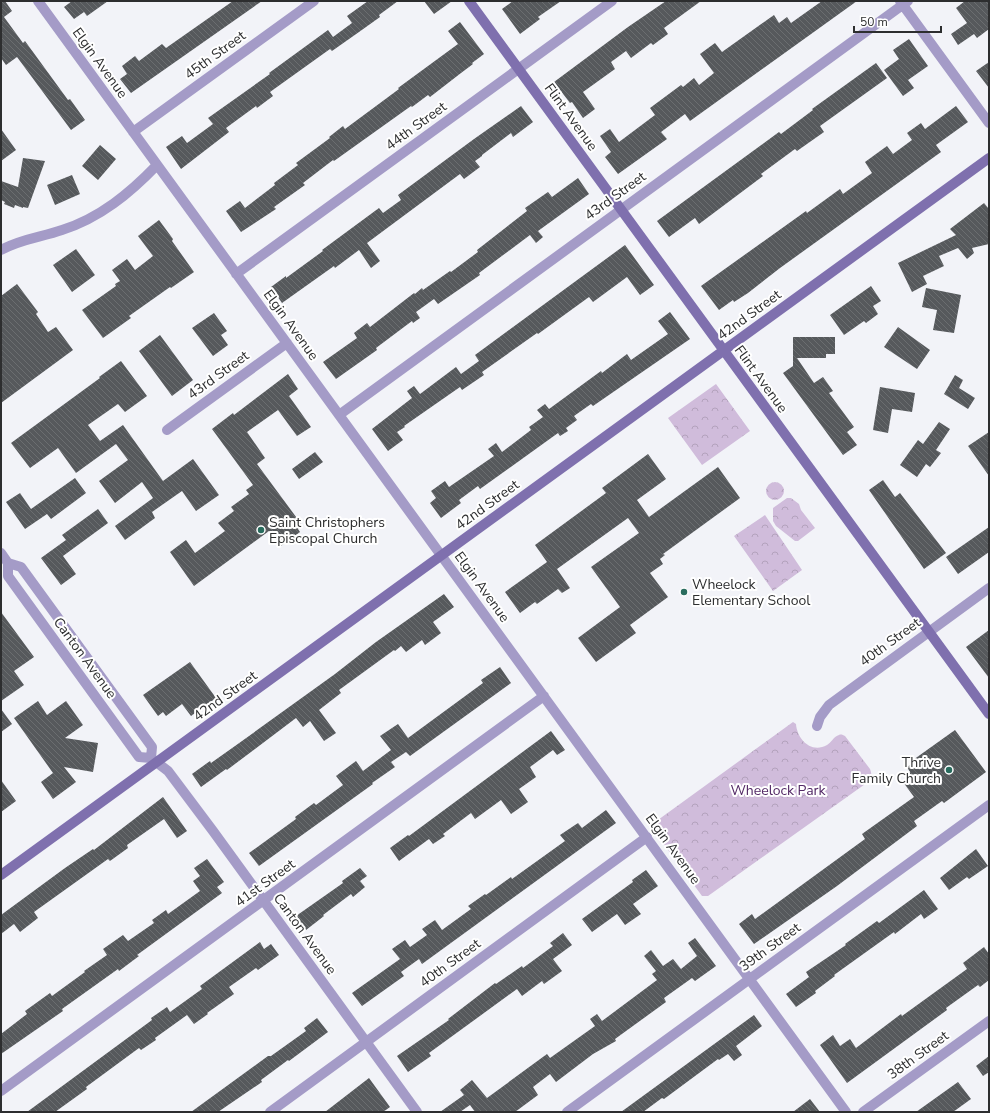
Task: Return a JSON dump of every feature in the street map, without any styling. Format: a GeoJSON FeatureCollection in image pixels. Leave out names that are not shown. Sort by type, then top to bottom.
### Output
{"type":"FeatureCollection","features":[{"type":"Feature","properties":{"kind":"street","name":"Elgin Avenue"},"geometry":{"type":"LineString","coordinates":[[38,1],[846,1112]]}},
{"type":"Feature","properties":{"kind":"street","name":"45th Street"},"geometry":{"type":"LineString","coordinates":[[133,132],[314,1]]}},
{"type":"Feature","properties":{"kind":"street","name":"Flint Avenue"},"geometry":{"type":"LineString","coordinates":[[469,1],[989,714]]}},
{"type":"Feature","properties":{"kind":"street","name":"44th Street"},"geometry":{"type":"LineString","coordinates":[[236,274],[612,1]]}},
{"type":"Feature","properties":{"kind":"street"},"geometry":{"type":"LineString","coordinates":[[904,2],[989,123]]}},
{"type":"Feature","properties":{"kind":"street","name":"43rd Street"},"geometry":{"type":"LineString","coordinates":[[339,415],[904,2]]}},
{"type":"Feature","properties":{"kind":"street","name":"42nd Street"},"geometry":{"type":"LineString","coordinates":[[1,876],[154,760],[442,555],[989,158]]}},
{"type":"Feature","properties":{"kind":"street"},"geometry":{"type":"LineString","coordinates":[[1,250],[17,242],[63,230],[83,222],[121,198],[157,165]]}},
{"type":"Feature","properties":{"kind":"street","name":"43rd Street"},"geometry":{"type":"LineString","coordinates":[[167,430],[286,343]]}},
{"type":"Feature","properties":{"kind":"street","name":"Canton Avenue"},"geometry":{"type":"LineString","coordinates":[[1,553],[8,563],[8,576],[139,758],[154,760],[168,772],[213,831],[263,902],[417,1112]]}},
{"type":"Feature","properties":{"kind":"street","name":"Canton Avenue"},"geometry":{"type":"LineString","coordinates":[[8,563],[21,567],[152,747],[154,760]]}},
{"type":"Feature","properties":{"kind":"street","name":"40th Street"},"geometry":{"type":"LineString","coordinates":[[817,726],[824,709],[989,588]]}},
{"type":"Feature","properties":{"kind":"street"},"geometry":{"type":"LineString","coordinates":[[40,620],[52,610]]}},
{"type":"Feature","properties":{"kind":"street","name":"41st Street"},"geometry":{"type":"LineString","coordinates":[[1,1091],[263,902],[544,696]]}},
{"type":"Feature","properties":{"kind":"street","name":"39th Street"},"geometry":{"type":"LineString","coordinates":[[567,1112],[989,805]]}},
{"type":"Feature","properties":{"kind":"street","name":"40th Street"},"geometry":{"type":"LineString","coordinates":[[270,1112],[647,837]]}},
{"type":"Feature","properties":{"kind":"street","name":"38th Street"},"geometry":{"type":"LineString","coordinates":[[863,1112],[989,1021]]}},
{"type":"Feature","properties":{"kind":"green space"},"geometry":{"type":"Polygon","coordinates":[[[716,384],[750,431],[702,465],[668,418],[716,384]]]}},
{"type":"Feature","properties":{"kind":"green space"},"geometry":{"type":"Polygon","coordinates":[[[775,482],[781,485],[784,491],[781,497],[775,500],[769,497],[766,491],[769,485],[775,482]]]}},
{"type":"Feature","properties":{"kind":"green space"},"geometry":{"type":"Polygon","coordinates":[[[787,498],[791,498],[799,504],[801,510],[815,528],[798,541],[795,541],[776,526],[773,521],[773,508],[787,498]]]}},
{"type":"Feature","properties":{"kind":"green space"},"geometry":{"type":"Polygon","coordinates":[[[765,515],[802,570],[773,591],[734,536],[765,515]]]}},
{"type":"Feature","properties":{"kind":"green space","name":"Wheelock Park"},"geometry":{"type":"Polygon","coordinates":[[[793,722],[796,724],[802,740],[806,744],[816,748],[828,744],[837,736],[845,736],[870,769],[870,779],[868,782],[708,896],[702,896],[651,825],[793,722]]]}},
{"type":"Feature","properties":{"kind":"building"},"geometry":{"type":"Polygon","coordinates":[[[1,1],[5,1],[12,11],[4,17],[23,43],[25,41],[68,100],[70,99],[85,120],[71,130],[17,57],[6,65],[1,58],[1,1]]]}},
{"type":"Feature","properties":{"kind":"building"},"geometry":{"type":"Polygon","coordinates":[[[72,1],[108,1],[87,16],[84,12],[74,19],[64,7],[72,1]]]}},
{"type":"Feature","properties":{"kind":"building"},"geometry":{"type":"Polygon","coordinates":[[[233,1],[262,1],[131,93],[120,79],[127,74],[122,66],[135,56],[139,61],[162,44],[166,48],[233,1]]]}},
{"type":"Feature","properties":{"kind":"building"},"geometry":{"type":"Polygon","coordinates":[[[368,1],[398,1],[379,15],[380,17],[359,32],[332,51],[330,49],[270,92],[273,96],[257,108],[256,106],[226,128],[229,132],[181,169],[166,147],[182,136],[187,143],[213,124],[208,118],[328,30],[333,37],[352,23],[347,16],[368,1]]]}},
{"type":"Feature","properties":{"kind":"building"},"geometry":{"type":"Polygon","coordinates":[[[424,1],[452,1],[434,14],[424,1]]]}},
{"type":"Feature","properties":{"kind":"building"},"geometry":{"type":"Polygon","coordinates":[[[513,1],[561,1],[538,17],[540,19],[520,34],[502,9],[513,1]]]}},
{"type":"Feature","properties":{"kind":"building"},"geometry":{"type":"Polygon","coordinates":[[[666,1],[701,1],[664,28],[668,34],[653,45],[651,43],[631,58],[626,51],[611,62],[615,69],[583,92],[595,109],[583,118],[572,102],[570,103],[554,82],[628,27],[666,1]]]}},
{"type":"Feature","properties":{"kind":"building"},"geometry":{"type":"Polygon","coordinates":[[[822,1],[857,1],[690,121],[685,114],[661,132],[667,139],[618,174],[605,157],[611,152],[600,136],[610,129],[619,142],[655,115],[650,108],[681,85],[683,87],[694,78],[699,85],[714,73],[700,54],[715,43],[722,52],[774,15],[779,23],[787,17],[791,23],[822,1]]]}},
{"type":"Feature","properties":{"kind":"building"},"geometry":{"type":"Polygon","coordinates":[[[965,1],[989,1],[989,29],[977,38],[974,34],[958,45],[951,34],[967,23],[956,8],[965,1]]]}},
{"type":"Feature","properties":{"kind":"building"},"geometry":{"type":"Polygon","coordinates":[[[460,22],[484,54],[430,97],[428,95],[412,107],[411,106],[334,161],[333,160],[303,183],[305,185],[274,207],[276,209],[241,232],[226,211],[240,201],[245,208],[298,165],[296,163],[330,138],[329,137],[343,126],[345,129],[458,44],[448,31],[460,22]]]}},
{"type":"Feature","properties":{"kind":"building"},"geometry":{"type":"Polygon","coordinates":[[[909,39],[928,66],[908,80],[914,88],[903,96],[884,70],[899,59],[893,50],[909,39]]]}},
{"type":"Feature","properties":{"kind":"building"},"geometry":{"type":"Polygon","coordinates":[[[989,62],[989,88],[976,71],[989,62]]]}},
{"type":"Feature","properties":{"kind":"building"},"geometry":{"type":"Polygon","coordinates":[[[876,63],[887,78],[820,126],[824,132],[797,151],[795,149],[761,174],[763,176],[699,224],[695,218],[669,237],[657,221],[779,132],[781,134],[813,110],[812,109],[876,63]]]}},
{"type":"Feature","properties":{"kind":"building"},"geometry":{"type":"Polygon","coordinates":[[[521,106],[533,122],[513,137],[511,133],[482,155],[475,161],[480,167],[464,179],[460,174],[367,243],[380,261],[371,268],[359,250],[335,268],[334,266],[282,303],[271,287],[323,251],[322,250],[379,208],[383,213],[401,200],[398,195],[521,106]]]}},
{"type":"Feature","properties":{"kind":"building"},"geometry":{"type":"Polygon","coordinates":[[[956,106],[968,122],[936,145],[941,152],[780,268],[748,293],[734,302],[733,300],[719,310],[701,286],[806,211],[807,213],[840,189],[843,194],[872,173],[865,162],[887,146],[893,154],[912,140],[907,133],[921,123],[925,129],[956,106]]]}},
{"type":"Feature","properties":{"kind":"building"},"geometry":{"type":"Polygon","coordinates":[[[1,129],[16,150],[1,161],[1,129]]]}},
{"type":"Feature","properties":{"kind":"building"},"geometry":{"type":"Polygon","coordinates":[[[100,145],[116,159],[98,180],[82,166],[100,145]]]}},
{"type":"Feature","properties":{"kind":"building"},"geometry":{"type":"Polygon","coordinates":[[[23,158],[45,161],[28,208],[15,205],[14,208],[4,204],[5,202],[1,200],[1,181],[18,187],[23,158]]]}},
{"type":"Feature","properties":{"kind":"building"},"geometry":{"type":"Polygon","coordinates":[[[72,175],[80,194],[55,205],[47,185],[72,175]]]}},
{"type":"Feature","properties":{"kind":"building"},"geometry":{"type":"Polygon","coordinates":[[[578,178],[589,194],[538,231],[543,237],[536,243],[530,235],[479,273],[480,275],[438,304],[434,299],[416,312],[420,318],[413,323],[412,321],[376,348],[377,350],[336,379],[323,362],[357,338],[354,333],[367,323],[370,327],[414,293],[415,294],[422,288],[423,290],[450,271],[451,272],[478,252],[477,250],[527,211],[525,208],[548,192],[552,197],[578,178]]]}},
{"type":"Feature","properties":{"kind":"building"},"geometry":{"type":"Polygon","coordinates":[[[984,203],[989,209],[989,244],[972,248],[974,253],[967,259],[958,248],[939,256],[944,266],[923,276],[927,284],[912,292],[898,263],[956,235],[950,229],[984,203]]]}},
{"type":"Feature","properties":{"kind":"building"},"geometry":{"type":"Polygon","coordinates":[[[159,220],[194,272],[129,316],[131,318],[103,338],[82,310],[116,286],[115,284],[120,281],[112,270],[127,259],[135,270],[153,256],[138,236],[159,220]]]}},
{"type":"Feature","properties":{"kind":"building"},"geometry":{"type":"Polygon","coordinates":[[[625,245],[654,285],[640,295],[627,277],[593,302],[589,297],[482,372],[484,375],[462,390],[460,387],[404,426],[405,427],[397,432],[403,440],[388,451],[372,429],[412,398],[407,391],[414,386],[420,394],[456,367],[461,374],[479,361],[475,355],[625,245]]]}},
{"type":"Feature","properties":{"kind":"building"},"geometry":{"type":"Polygon","coordinates":[[[76,249],[95,275],[72,292],[53,265],[76,249]]]}},
{"type":"Feature","properties":{"kind":"building"},"geometry":{"type":"Polygon","coordinates":[[[17,284],[38,312],[36,314],[48,332],[56,327],[73,350],[1,403],[1,296],[17,284]]]}},
{"type":"Feature","properties":{"kind":"building"},"geometry":{"type":"Polygon","coordinates":[[[871,286],[881,301],[873,306],[878,314],[866,323],[864,321],[844,335],[830,315],[871,286]]]}},
{"type":"Feature","properties":{"kind":"building"},"geometry":{"type":"Polygon","coordinates":[[[926,288],[961,295],[954,333],[933,330],[937,310],[922,307],[926,288]]]}},
{"type":"Feature","properties":{"kind":"building"},"geometry":{"type":"Polygon","coordinates":[[[670,312],[690,339],[593,406],[591,404],[574,416],[577,420],[566,428],[568,431],[560,436],[558,433],[480,489],[478,486],[459,500],[461,503],[441,518],[430,503],[436,498],[431,491],[445,481],[449,487],[494,456],[488,449],[496,443],[502,452],[531,430],[529,427],[543,417],[537,410],[545,404],[549,409],[627,354],[631,360],[668,334],[658,321],[670,312]]]}},
{"type":"Feature","properties":{"kind":"building"},"geometry":{"type":"Polygon","coordinates":[[[214,313],[227,331],[221,335],[228,345],[213,356],[192,328],[214,313]]]}},
{"type":"Feature","properties":{"kind":"building"},"geometry":{"type":"Polygon","coordinates":[[[898,327],[930,350],[917,369],[884,347],[898,327]]]}},
{"type":"Feature","properties":{"kind":"building"},"geometry":{"type":"Polygon","coordinates":[[[160,335],[193,380],[172,396],[139,351],[160,335]]]}},
{"type":"Feature","properties":{"kind":"building"},"geometry":{"type":"Polygon","coordinates":[[[793,337],[835,337],[835,354],[826,354],[826,358],[797,358],[814,383],[823,377],[833,391],[829,393],[854,427],[847,432],[857,445],[843,455],[783,373],[793,366],[793,337]]]}},
{"type":"Feature","properties":{"kind":"building"},"geometry":{"type":"Polygon","coordinates":[[[121,361],[147,396],[125,412],[118,404],[88,425],[100,441],[123,425],[163,481],[193,459],[219,495],[196,511],[182,491],[152,512],[155,518],[125,540],[115,526],[153,498],[142,482],[115,503],[99,481],[128,460],[116,444],[76,473],[58,448],[30,468],[11,443],[121,361]]]}},
{"type":"Feature","properties":{"kind":"building"},"geometry":{"type":"Polygon","coordinates":[[[288,374],[298,389],[289,396],[311,427],[297,436],[278,410],[247,432],[265,458],[257,464],[302,525],[298,529],[300,532],[281,546],[269,531],[194,586],[170,552],[186,540],[195,553],[225,531],[218,523],[234,511],[231,507],[249,494],[246,490],[253,485],[212,429],[233,413],[234,415],[288,374]]]}},
{"type":"Feature","properties":{"kind":"building"},"geometry":{"type":"Polygon","coordinates":[[[955,375],[963,380],[959,388],[975,398],[968,409],[944,394],[955,375]]]}},
{"type":"Feature","properties":{"kind":"building"},"geometry":{"type":"Polygon","coordinates":[[[880,387],[915,393],[912,412],[892,409],[888,433],[873,430],[880,387]]]}},
{"type":"Feature","properties":{"kind":"building"},"geometry":{"type":"Polygon","coordinates":[[[939,422],[950,429],[936,450],[941,453],[930,467],[926,464],[917,477],[900,465],[918,440],[923,444],[939,422]]]}},
{"type":"Feature","properties":{"kind":"building"},"geometry":{"type":"Polygon","coordinates":[[[989,432],[989,476],[968,446],[989,432]]]}},
{"type":"Feature","properties":{"kind":"building"},"geometry":{"type":"Polygon","coordinates":[[[315,452],[323,462],[299,479],[292,469],[315,452]]]}},
{"type":"Feature","properties":{"kind":"building"},"geometry":{"type":"Polygon","coordinates":[[[648,454],[666,479],[637,500],[649,517],[718,467],[740,498],[663,554],[665,555],[660,559],[663,564],[650,573],[668,597],[630,625],[636,633],[596,662],[578,638],[620,607],[591,567],[639,533],[628,518],[557,569],[570,588],[562,593],[558,589],[537,604],[535,602],[520,613],[505,592],[547,562],[535,545],[606,493],[602,488],[648,454]]]}},
{"type":"Feature","properties":{"kind":"building"},"geometry":{"type":"Polygon","coordinates":[[[75,478],[86,493],[51,519],[47,514],[25,529],[6,502],[20,493],[31,509],[75,478]]]}},
{"type":"Feature","properties":{"kind":"building"},"geometry":{"type":"Polygon","coordinates":[[[883,480],[895,497],[900,493],[946,553],[924,569],[869,490],[883,480]]]}},
{"type":"Feature","properties":{"kind":"building"},"geometry":{"type":"Polygon","coordinates":[[[98,509],[108,523],[63,556],[76,574],[61,585],[41,558],[66,540],[62,535],[98,509]]]}},
{"type":"Feature","properties":{"kind":"building"},"geometry":{"type":"Polygon","coordinates":[[[989,527],[989,552],[958,574],[946,557],[989,527]]]}},
{"type":"Feature","properties":{"kind":"building"},"geometry":{"type":"Polygon","coordinates":[[[444,594],[454,607],[433,622],[441,633],[425,645],[422,640],[406,652],[401,646],[395,651],[394,650],[339,690],[341,693],[319,710],[336,733],[324,741],[310,721],[303,727],[296,718],[227,770],[226,769],[201,787],[192,774],[235,746],[444,594]]]}},
{"type":"Feature","properties":{"kind":"building"},"geometry":{"type":"Polygon","coordinates":[[[1,612],[34,657],[14,671],[24,685],[1,701],[1,612]]]}},
{"type":"Feature","properties":{"kind":"building"},"geometry":{"type":"Polygon","coordinates":[[[989,630],[989,678],[966,647],[989,630]]]}},
{"type":"Feature","properties":{"kind":"building"},"geometry":{"type":"Polygon","coordinates":[[[190,662],[216,698],[191,716],[182,704],[166,716],[163,712],[158,716],[143,695],[190,662]]]}},
{"type":"Feature","properties":{"kind":"building"},"geometry":{"type":"Polygon","coordinates":[[[500,667],[511,683],[410,756],[406,752],[391,762],[395,767],[259,866],[249,853],[296,819],[295,817],[314,803],[316,805],[343,785],[336,776],[356,761],[363,771],[391,750],[380,736],[398,724],[408,738],[483,683],[481,680],[500,667]]]}},
{"type":"Feature","properties":{"kind":"building"},"geometry":{"type":"Polygon","coordinates":[[[38,701],[47,715],[66,701],[83,725],[65,738],[98,743],[93,772],[64,767],[76,782],[53,799],[41,782],[53,773],[14,718],[38,701]]]}},
{"type":"Feature","properties":{"kind":"building"},"geometry":{"type":"Polygon","coordinates":[[[1,709],[12,724],[1,732],[1,709]]]}},
{"type":"Feature","properties":{"kind":"building"},"geometry":{"type":"Polygon","coordinates":[[[955,730],[986,772],[944,803],[942,801],[914,821],[917,826],[837,886],[754,944],[739,924],[752,914],[755,919],[865,839],[862,834],[914,797],[903,782],[908,779],[905,776],[910,772],[907,767],[914,762],[913,760],[955,730]]]}},
{"type":"Feature","properties":{"kind":"building"},"geometry":{"type":"Polygon","coordinates":[[[551,731],[565,750],[557,755],[553,750],[530,767],[536,777],[519,789],[528,802],[511,814],[501,800],[475,819],[471,813],[443,834],[445,836],[433,844],[429,839],[399,861],[390,848],[408,835],[409,836],[551,731]]]}},
{"type":"Feature","properties":{"kind":"building"},"geometry":{"type":"Polygon","coordinates":[[[1,780],[16,801],[1,812],[1,780]]]}},
{"type":"Feature","properties":{"kind":"building"},"geometry":{"type":"Polygon","coordinates":[[[163,797],[187,831],[177,838],[164,819],[127,845],[128,848],[110,861],[108,859],[34,912],[38,918],[20,932],[14,924],[1,934],[1,915],[65,868],[93,849],[94,850],[163,797]]]}},
{"type":"Feature","properties":{"kind":"building"},"geometry":{"type":"Polygon","coordinates":[[[606,810],[616,823],[422,964],[419,959],[401,972],[404,976],[362,1006],[352,993],[400,959],[392,949],[405,940],[410,947],[427,935],[422,929],[435,920],[442,930],[471,909],[468,906],[511,877],[512,879],[565,841],[560,835],[578,823],[582,828],[606,810]]]}},
{"type":"Feature","properties":{"kind":"building"},"geometry":{"type":"Polygon","coordinates":[[[976,849],[988,866],[969,879],[967,877],[949,890],[940,878],[976,849]]]}},
{"type":"Feature","properties":{"kind":"building"},"geometry":{"type":"Polygon","coordinates":[[[207,859],[224,882],[217,887],[222,893],[137,955],[139,956],[119,971],[118,969],[62,1009],[63,1011],[1,1054],[1,1034],[27,1014],[25,1011],[50,993],[52,996],[107,955],[103,949],[123,935],[128,941],[154,923],[152,920],[166,910],[168,914],[200,891],[193,881],[200,876],[194,868],[207,859]]]}},
{"type":"Feature","properties":{"kind":"building"},"geometry":{"type":"Polygon","coordinates":[[[360,868],[367,876],[360,881],[365,887],[353,897],[351,894],[306,930],[296,916],[343,883],[342,881],[360,868]]]}},
{"type":"Feature","properties":{"kind":"building"},"geometry":{"type":"Polygon","coordinates":[[[646,870],[658,886],[633,904],[641,914],[625,925],[617,914],[592,932],[582,919],[633,882],[632,880],[646,870]]]}},
{"type":"Feature","properties":{"kind":"building"},"geometry":{"type":"Polygon","coordinates":[[[924,890],[938,909],[924,919],[921,914],[895,934],[894,932],[834,975],[835,976],[815,991],[816,993],[796,1007],[786,994],[809,977],[806,972],[846,945],[845,944],[877,921],[879,923],[924,890]]]}},
{"type":"Feature","properties":{"kind":"building"},"geometry":{"type":"Polygon","coordinates":[[[563,933],[572,945],[553,959],[562,971],[544,984],[542,981],[522,996],[517,989],[429,1053],[431,1056],[408,1072],[397,1056],[449,1020],[448,1019],[495,983],[496,984],[522,966],[523,968],[553,946],[550,943],[563,933]]]}},
{"type":"Feature","properties":{"kind":"building"},"geometry":{"type":"Polygon","coordinates":[[[695,938],[716,966],[695,981],[692,978],[664,998],[666,1002],[615,1039],[616,1041],[593,1054],[556,1082],[550,1074],[533,1087],[538,1095],[515,1112],[475,1112],[470,1105],[460,1112],[440,1112],[464,1095],[460,1090],[472,1080],[487,1098],[547,1054],[550,1058],[595,1026],[590,1019],[597,1014],[602,1021],[657,980],[652,974],[656,971],[644,956],[651,950],[663,966],[673,959],[681,969],[697,956],[688,943],[695,938]]]}},
{"type":"Feature","properties":{"kind":"building"},"geometry":{"type":"Polygon","coordinates":[[[260,942],[264,949],[271,944],[279,955],[258,970],[256,968],[229,987],[234,994],[207,1013],[208,1014],[194,1024],[187,1015],[155,1038],[156,1040],[141,1050],[139,1048],[55,1112],[27,1112],[152,1020],[151,1018],[167,1007],[170,1012],[202,989],[200,986],[260,942]]]}},
{"type":"Feature","properties":{"kind":"building"},"geometry":{"type":"Polygon","coordinates":[[[984,947],[989,954],[989,980],[980,987],[978,985],[946,1008],[947,1010],[847,1083],[820,1045],[833,1035],[840,1046],[850,1039],[856,1048],[901,1014],[902,1016],[967,969],[963,963],[984,947]]]}},
{"type":"Feature","properties":{"kind":"building"},"geometry":{"type":"Polygon","coordinates":[[[754,1015],[762,1026],[736,1046],[742,1055],[734,1061],[728,1054],[719,1060],[718,1059],[664,1099],[662,1098],[643,1112],[621,1112],[754,1015]]]}},
{"type":"Feature","properties":{"kind":"building"},"geometry":{"type":"Polygon","coordinates":[[[317,1018],[328,1032],[261,1080],[262,1082],[218,1112],[191,1112],[268,1056],[271,1056],[306,1031],[304,1028],[317,1018]]]}},
{"type":"Feature","properties":{"kind":"building"},"geometry":{"type":"Polygon","coordinates":[[[989,1056],[989,1072],[983,1076],[976,1066],[989,1056]]]}},
{"type":"Feature","properties":{"kind":"building"},"geometry":{"type":"Polygon","coordinates":[[[369,1078],[390,1107],[383,1112],[325,1112],[369,1078]]]}},
{"type":"Feature","properties":{"kind":"building"},"geometry":{"type":"Polygon","coordinates":[[[958,1082],[971,1099],[953,1112],[916,1112],[958,1082]]]}},
{"type":"Feature","properties":{"kind":"building"},"geometry":{"type":"Polygon","coordinates":[[[810,1099],[820,1112],[793,1112],[810,1099]]]}},
{"type":"Feature","properties":{"kind":"place","name":"Saint Christophers Episcopal Church"},"geometry":{"type":"Point","coordinates":[261,530]}},
{"type":"Feature","properties":{"kind":"place","name":"Wheelock Elementary School"},"geometry":{"type":"Point","coordinates":[684,592]}},
{"type":"Feature","properties":{"kind":"place","name":"Thrive Family Church"},"geometry":{"type":"Point","coordinates":[949,770]}}]}
